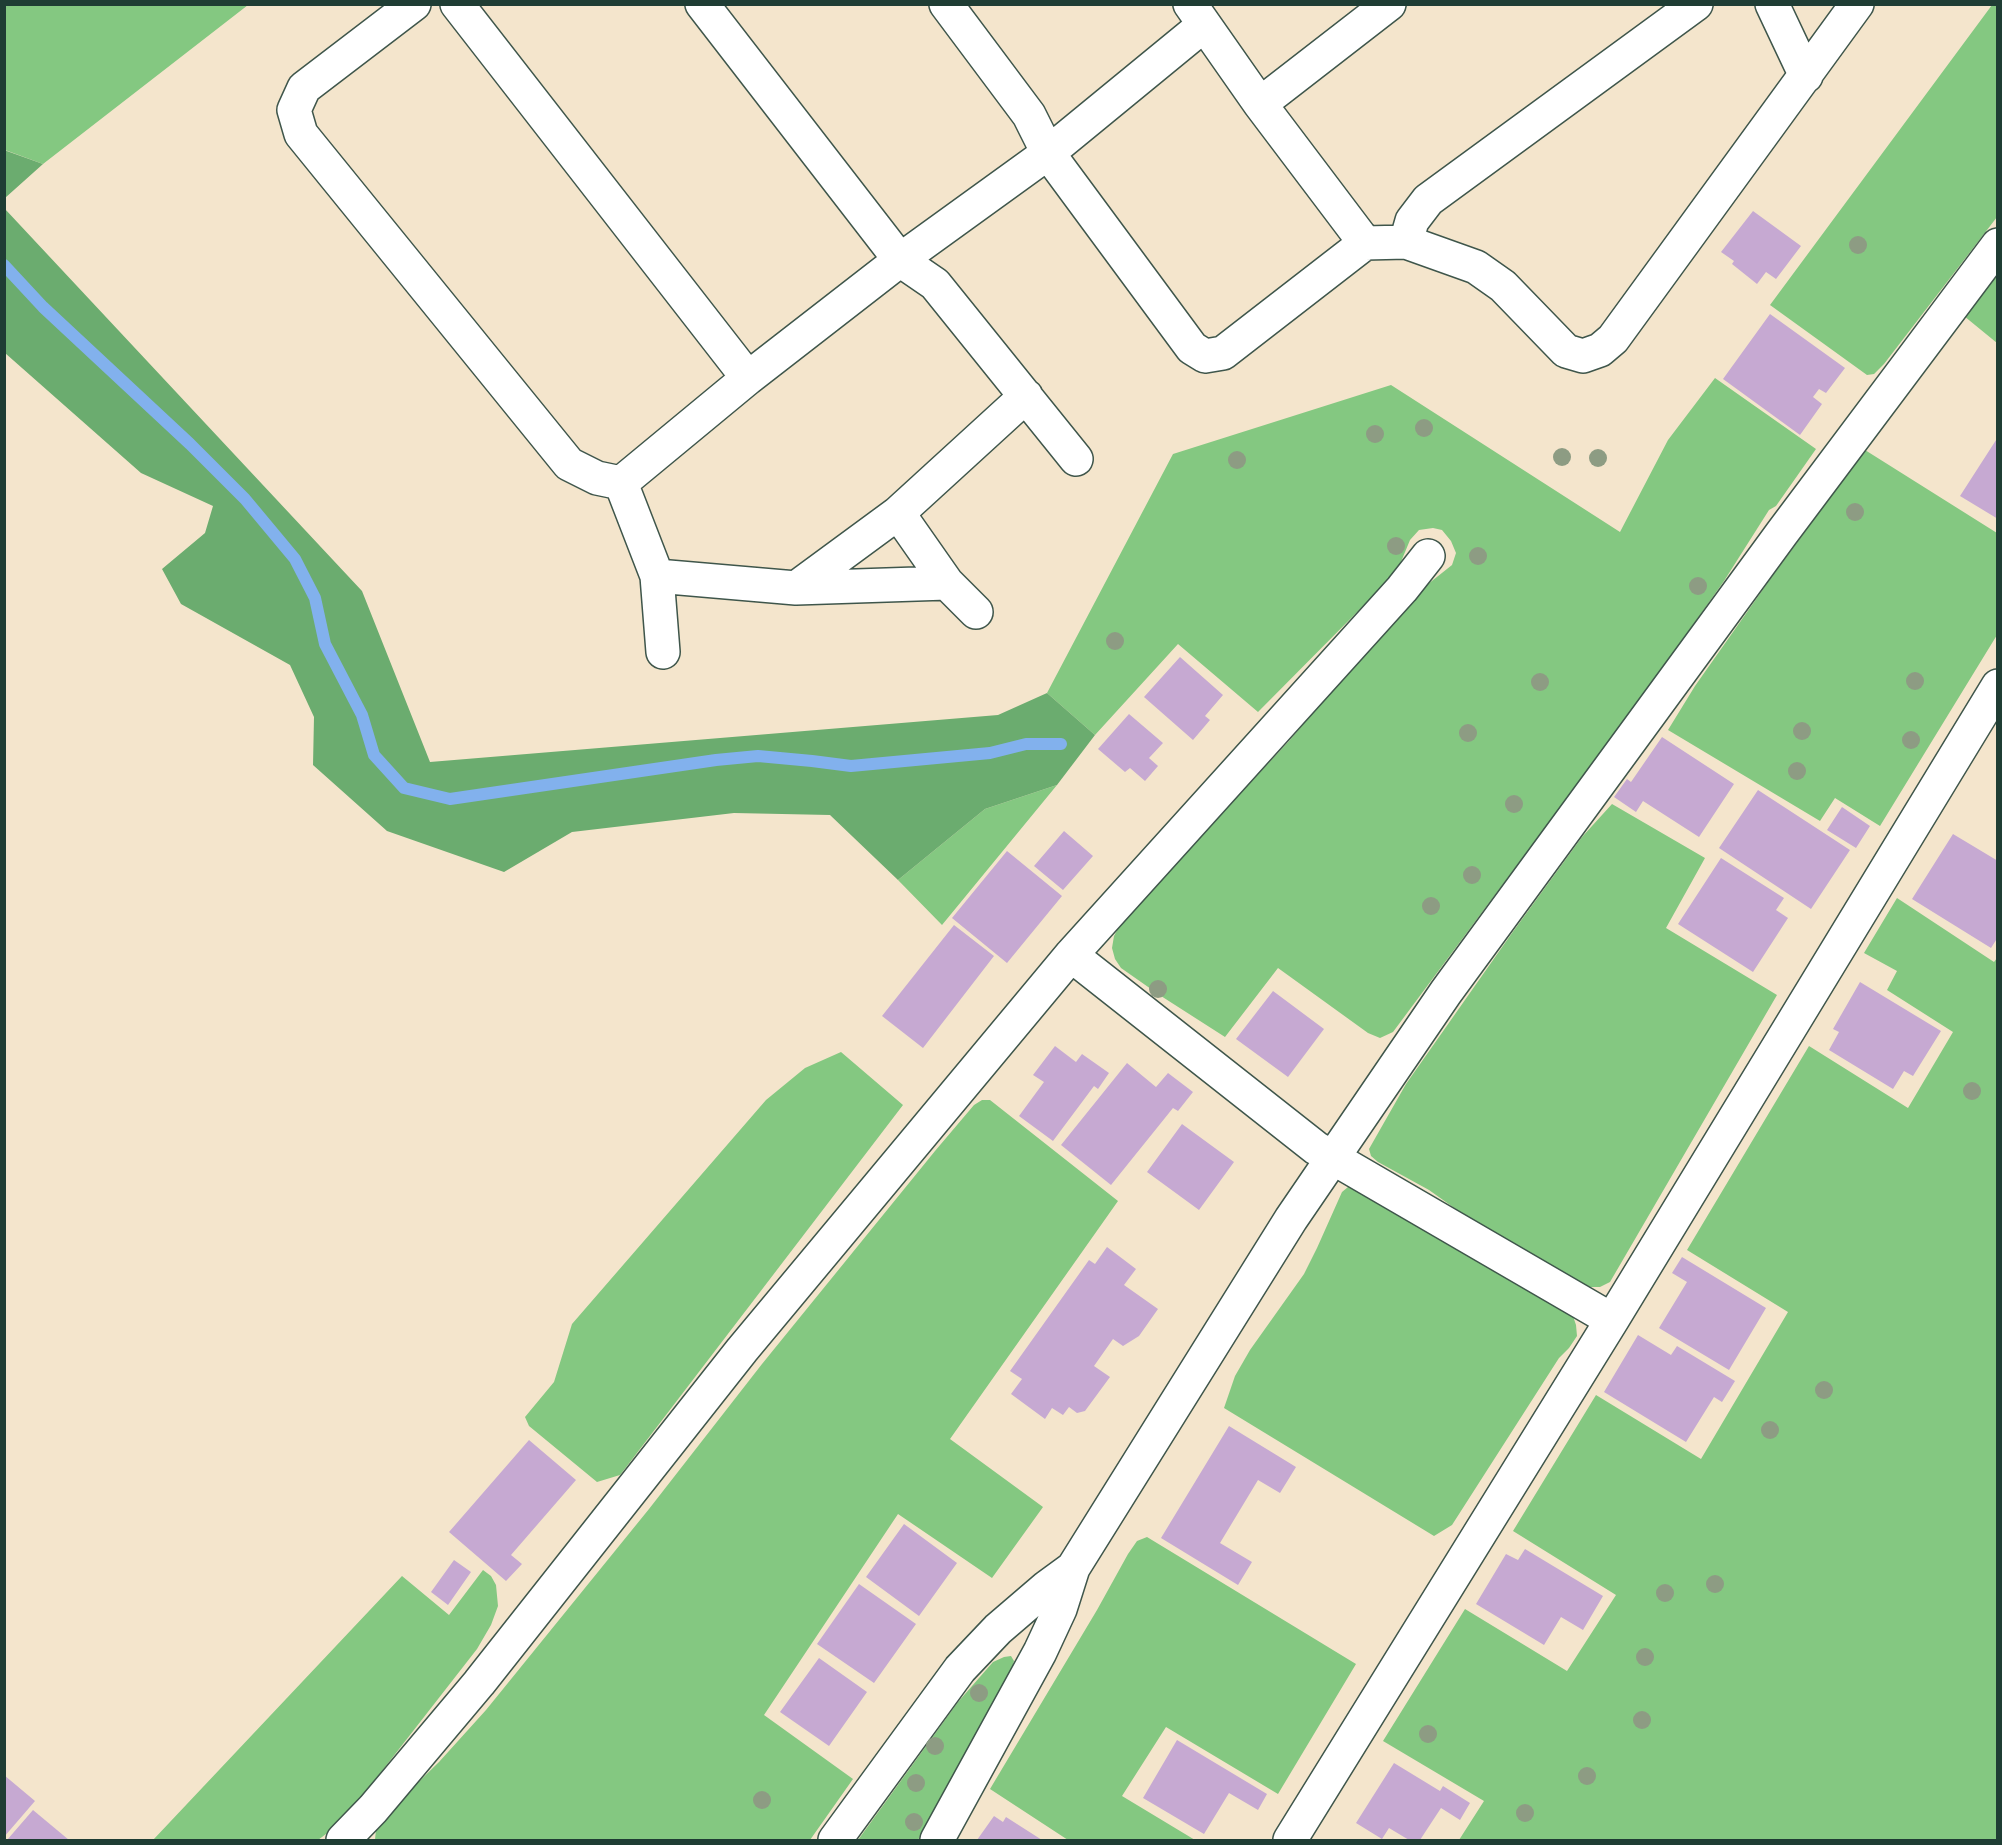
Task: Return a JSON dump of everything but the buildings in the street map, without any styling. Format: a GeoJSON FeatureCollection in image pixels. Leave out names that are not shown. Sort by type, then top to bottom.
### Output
{"type":"FeatureCollection","features":[{"type":"Feature","properties":{"kind":"street"},"geometry":{"type":"LineString","coordinates":[[414,4],[304,88],[294,110],[302,134],[569,464],[597,478],[621,483]]}},
{"type":"Feature","properties":{"kind":"street"},"geometry":{"type":"LineString","coordinates":[[457,4],[748,378]]}},
{"type":"Feature","properties":{"kind":"street"},"geometry":{"type":"LineString","coordinates":[[702,4],[900,260],[934,284],[1076,459]]}},
{"type":"Feature","properties":{"kind":"street"},"geometry":{"type":"LineString","coordinates":[[946,4],[1029,115],[1048,153],[1192,348],[1205,356],[1223,353],[1365,243],[1406,242],[1476,267],[1503,286],[1566,351],[1583,356],[1600,350],[1613,339],[1857,4]]}},
{"type":"Feature","properties":{"kind":"street"},"geometry":{"type":"LineString","coordinates":[[1260,104],[1389,4]]}},
{"type":"Feature","properties":{"kind":"street"},"geometry":{"type":"LineString","coordinates":[[1406,242],[1412,221],[1428,200],[1696,4]]}},
{"type":"Feature","properties":{"kind":"street"},"geometry":{"type":"LineString","coordinates":[[1772,4],[1806,76]]}},
{"type":"Feature","properties":{"kind":"street"},"geometry":{"type":"LineString","coordinates":[[621,483],[748,378],[900,260],[1048,153],[1197,15],[1260,104],[1365,243]]}},
{"type":"Feature","properties":{"kind":"street"},"geometry":{"type":"LineString","coordinates":[[937,1840],[1040,1652],[1060,1609],[1073,1568],[1291,1219],[1446,992],[1782,533],[1998,245]]}},
{"type":"Feature","properties":{"kind":"street"},"geometry":{"type":"LineString","coordinates":[[796,588],[898,513],[1026,396]]}},
{"type":"Feature","properties":{"kind":"street"},"geometry":{"type":"LineString","coordinates":[[621,483],[657,576],[663,652]]}},
{"type":"Feature","properties":{"kind":"street"},"geometry":{"type":"LineString","coordinates":[[898,513],[947,583],[976,612]]}},
{"type":"Feature","properties":{"kind":"street"},"geometry":{"type":"LineString","coordinates":[[343,1840],[373,1809],[479,1683],[742,1350],[1071,955],[1402,589],[1428,556]]}},
{"type":"Feature","properties":{"kind":"street"},"geometry":{"type":"LineString","coordinates":[[657,576],[796,588],[947,583]]}},
{"type":"Feature","properties":{"kind":"street"},"geometry":{"type":"LineString","coordinates":[[1290,1840],[1612,1320],[1998,686]]}},
{"type":"Feature","properties":{"kind":"street"},"geometry":{"type":"LineString","coordinates":[[1071,955],[1300,1137],[1333,1159],[1612,1320]]}},
{"type":"Feature","properties":{"kind":"street"},"geometry":{"type":"LineString","coordinates":[[835,1840],[960,1669],[998,1629],[1073,1568]]}},
{"type":"Feature","properties":{"kind":"green space"},"geometry":{"type":"Polygon","coordinates":[[[4,5],[248,5],[43,164],[5,150],[4,5]]]}},
{"type":"Feature","properties":{"kind":"green space"},"geometry":{"type":"Polygon","coordinates":[[[1992,5],[1997,5],[1997,217],[1884,364],[1874,374],[1867,375],[1770,305],[1992,5]]]}},
{"type":"Feature","properties":{"kind":"green space"},"geometry":{"type":"Polygon","coordinates":[[[4,150],[43,164],[5,198],[4,198],[4,150]]]}},
{"type":"Feature","properties":{"kind":"green space"},"geometry":{"type":"Polygon","coordinates":[[[5,209],[362,591],[430,762],[998,715],[1047,693],[1095,735],[1057,785],[985,809],[898,880],[830,815],[734,813],[572,832],[504,872],[387,831],[313,765],[314,717],[290,665],[181,604],[162,569],[205,533],[213,506],[141,473],[5,353],[5,209]]]}},
{"type":"Feature","properties":{"kind":"green space"},"geometry":{"type":"Polygon","coordinates":[[[1997,274],[1997,343],[1964,316],[1997,274]]]}},
{"type":"Feature","properties":{"kind":"green space"},"geometry":{"type":"Polygon","coordinates":[[[1715,378],[1816,449],[1776,506],[1769,510],[1724,581],[1642,697],[1393,1032],[1380,1038],[1368,1033],[1278,968],[1225,1037],[1121,968],[1112,948],[1114,936],[1122,921],[1289,741],[1398,613],[1418,592],[1452,565],[1456,553],[1451,541],[1442,530],[1433,528],[1419,530],[1410,540],[1398,569],[1258,712],[1178,644],[1095,735],[1047,693],[1173,454],[1391,385],[1620,532],[1668,440],[1715,378]]]}},
{"type":"Feature","properties":{"kind":"green space"},"geometry":{"type":"Polygon","coordinates":[[[1865,450],[1997,533],[1997,635],[1880,826],[1835,798],[1820,821],[1668,730],[1695,686],[1865,450]]]}},
{"type":"Feature","properties":{"kind":"green space"},"geometry":{"type":"Polygon","coordinates":[[[1057,785],[942,925],[898,880],[985,809],[1057,785]]]}},
{"type":"Feature","properties":{"kind":"green space"},"geometry":{"type":"Polygon","coordinates":[[[1612,804],[1705,858],[1666,928],[1777,995],[1610,1282],[1600,1287],[1590,1287],[1488,1232],[1429,1190],[1378,1162],[1371,1156],[1369,1149],[1406,1084],[1512,933],[1582,837],[1612,804]]]}},
{"type":"Feature","properties":{"kind":"green space"},"geometry":{"type":"Polygon","coordinates":[[[1897,898],[1994,962],[1997,958],[1997,1840],[1459,1840],[1484,1801],[1383,1741],[1465,1609],[1567,1671],[1616,1595],[1513,1531],[1596,1395],[1701,1459],[1788,1312],[1687,1250],[1809,1046],[1908,1108],[1953,1032],[1887,990],[1897,971],[1864,953],[1897,898]]]}},
{"type":"Feature","properties":{"kind":"green space"},"geometry":{"type":"Polygon","coordinates":[[[841,1052],[903,1105],[620,1475],[597,1482],[529,1426],[525,1417],[554,1382],[572,1324],[766,1100],[805,1068],[841,1052]]]}},
{"type":"Feature","properties":{"kind":"green space"},"geometry":{"type":"Polygon","coordinates":[[[982,1100],[990,1100],[1118,1201],[950,1439],[1043,1507],[992,1578],[898,1514],[764,1715],[853,1779],[810,1840],[375,1840],[376,1829],[400,1800],[439,1762],[486,1710],[935,1151],[974,1105],[982,1100]]]}},
{"type":"Feature","properties":{"kind":"green space"},"geometry":{"type":"Polygon","coordinates":[[[1354,1186],[1366,1197],[1563,1307],[1573,1316],[1576,1325],[1577,1336],[1559,1358],[1452,1525],[1434,1536],[1224,1408],[1235,1376],[1250,1350],[1304,1274],[1342,1192],[1354,1186]]]}},
{"type":"Feature","properties":{"kind":"green space"},"geometry":{"type":"Polygon","coordinates":[[[1147,1537],[1356,1664],[1278,1794],[1166,1727],[1122,1796],[1195,1840],[1068,1840],[990,1789],[1128,1554],[1137,1541],[1147,1537]]]}},
{"type":"Feature","properties":{"kind":"green space"},"geometry":{"type":"Polygon","coordinates":[[[483,1570],[491,1576],[496,1585],[498,1606],[491,1625],[477,1649],[364,1794],[326,1834],[318,1840],[153,1840],[402,1576],[449,1615],[483,1570]]]}},
{"type":"Feature","properties":{"kind":"green space"},"geometry":{"type":"Polygon","coordinates":[[[1011,1656],[1014,1661],[1011,1673],[988,1723],[918,1840],[858,1840],[958,1702],[993,1662],[1011,1656]]]}},
{"type":"Feature","properties":{"kind":"waterway"},"geometry":{"type":"LineString","coordinates":[[4,265],[43,307],[190,444],[245,499],[295,559],[315,598],[325,644],[362,715],[374,755],[404,788],[450,799],[716,760],[758,756],[851,766],[990,753],[1026,744],[1061,744]]}}]}
